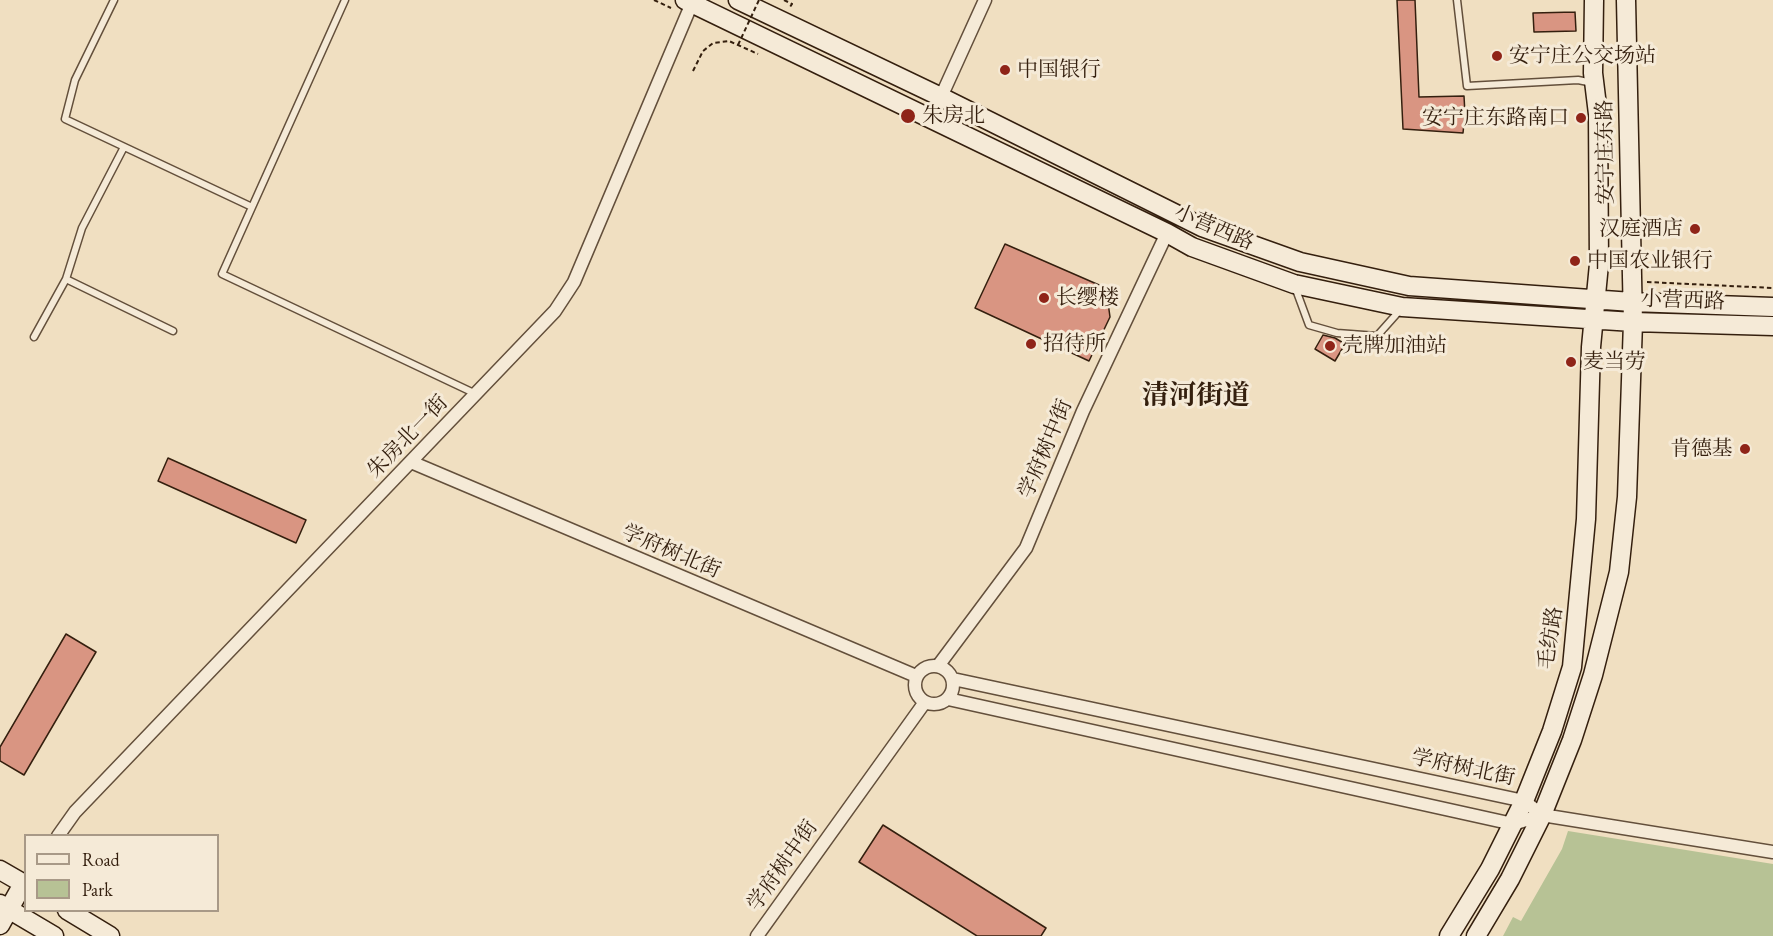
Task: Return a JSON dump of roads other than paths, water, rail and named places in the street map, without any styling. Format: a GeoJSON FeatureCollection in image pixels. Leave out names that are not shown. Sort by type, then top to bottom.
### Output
{"type":"FeatureCollection","features":[{"type":"Feature","properties":{"kind":"main road","name":"小营西路"},"geometry":{"type":"LineString","coordinates":[[738,0],[941,97],[1202,227],[1300,262],[1409,286],[1632,302],[1773,307]]}},
{"type":"Feature","properties":{"kind":"main road","name":"安宁庄东路"},"geometry":{"type":"LineString","coordinates":[[1594,0],[1587,82],[1598,114],[1599,264],[1594,320]]}},
{"type":"Feature","properties":{"kind":"main road","name":"安宁庄东路"},"geometry":{"type":"LineString","coordinates":[[1626,0],[1633,322]]}},
{"type":"Feature","properties":{"kind":"main road","name":"小营西路"},"geometry":{"type":"LineString","coordinates":[[688,2],[1192,247],[1294,284],[1402,307],[1633,322],[1773,326]]}},
{"type":"Feature","properties":{"kind":"main road","name":"毛纺路"},"geometry":{"type":"LineString","coordinates":[[1449,936],[1490,868],[1524,801],[1552,731],[1572,667],[1586,519],[1591,348],[1594,320]]}},
{"type":"Feature","properties":{"kind":"main road"},"geometry":{"type":"LineString","coordinates":[[1476,936],[1510,879],[1542,816],[1572,740],[1593,675],[1619,572],[1627,497],[1633,322]]}},
{"type":"Feature","properties":{"kind":"main road"},"geometry":{"type":"LineString","coordinates":[[0,870],[24,882]]}},
{"type":"Feature","properties":{"kind":"main road"},"geometry":{"type":"LineString","coordinates":[[24,884],[3,913],[54,936]]}},
{"type":"Feature","properties":{"kind":"main road"},"geometry":{"type":"LineString","coordinates":[[70,912],[110,936]]}},
{"type":"Feature","properties":{"kind":"street"},"geometry":{"type":"LineString","coordinates":[[941,97],[985,0]]}},
{"type":"Feature","properties":{"kind":"street","name":"朱房北一街"},"geometry":{"type":"LineString","coordinates":[[59,834],[75,812],[555,311],[574,282],[688,2]]}},
{"type":"Feature","properties":{"kind":"street","name":"学府树中街"},"geometry":{"type":"LineString","coordinates":[[938,666],[1026,549],[1083,411],[1167,233]]}},
{"type":"Feature","properties":{"kind":"street","name":"学府树北街"},"geometry":{"type":"LineString","coordinates":[[411,462],[916,676]]}},
{"type":"Feature","properties":{"kind":"street"},"geometry":{"type":"LineString","coordinates":[[938,666],[947,670],[953,679],[953,689],[948,699],[934,705],[918,696],[914,687],[916,676],[924,668],[938,666]]}},
{"type":"Feature","properties":{"kind":"street","name":"学府树北街"},"geometry":{"type":"LineString","coordinates":[[953,679],[1524,801],[1542,816]]}},
{"type":"Feature","properties":{"kind":"street","name":"学府树北街"},"geometry":{"type":"LineString","coordinates":[[948,699],[1513,824],[1542,816]]}},
{"type":"Feature","properties":{"kind":"street","name":"学府树中街"},"geometry":{"type":"LineString","coordinates":[[757,936],[925,702]]}},
{"type":"Feature","properties":{"kind":"street"},"geometry":{"type":"LineString","coordinates":[[1542,816],[1773,852]]}},
{"type":"Feature","properties":{"kind":"lane"},"geometry":{"type":"LineString","coordinates":[[114,0],[75,80],[65,119],[252,207]]}},
{"type":"Feature","properties":{"kind":"lane"},"geometry":{"type":"LineString","coordinates":[[345,0],[222,274],[476,394]]}},
{"type":"Feature","properties":{"kind":"lane"},"geometry":{"type":"LineString","coordinates":[[1457,0],[1467,86],[1587,82]]}},
{"type":"Feature","properties":{"kind":"lane"},"geometry":{"type":"LineString","coordinates":[[34,337],[66,279],[82,228],[124,147]]}},
{"type":"Feature","properties":{"kind":"lane"},"geometry":{"type":"LineString","coordinates":[[66,279],[173,331]]}},
{"type":"Feature","properties":{"kind":"lane"},"geometry":{"type":"LineString","coordinates":[[1294,284],[1309,325],[1337,333],[1377,336],[1402,307]]}},
{"type":"Feature","properties":{"kind":"place","name":"安宁庄公交场站"},"geometry":{"type":"Point","coordinates":[1497,56]}},
{"type":"Feature","properties":{"kind":"place","name":"中国银行"},"geometry":{"type":"Point","coordinates":[1005,70]}},
{"type":"Feature","properties":{"kind":"place","name":"朱房北"},"geometry":{"type":"Point","coordinates":[908,116]}},
{"type":"Feature","properties":{"kind":"place","name":"安宁庄东路南口"},"geometry":{"type":"Point","coordinates":[1581,118]}},
{"type":"Feature","properties":{"kind":"place","name":"汉庭酒店"},"geometry":{"type":"Point","coordinates":[1695,229]}},
{"type":"Feature","properties":{"kind":"place","name":"中国农业银行"},"geometry":{"type":"Point","coordinates":[1575,261]}},
{"type":"Feature","properties":{"kind":"place","name":"长缨楼"},"geometry":{"type":"Point","coordinates":[1044,298]}},
{"type":"Feature","properties":{"kind":"place","name":"招待所"},"geometry":{"type":"Point","coordinates":[1031,344]}},
{"type":"Feature","properties":{"kind":"place","name":"壳牌加油站"},"geometry":{"type":"Point","coordinates":[1330,346]}},
{"type":"Feature","properties":{"kind":"place","name":"麦当劳"},"geometry":{"type":"Point","coordinates":[1571,362]}},
{"type":"Feature","properties":{"kind":"place","name":"肯德基"},"geometry":{"type":"Point","coordinates":[1745,449]}},
{"type":"Feature","properties":{"kind":"district","name":"清河街道"},"geometry":{"type":"Point","coordinates":[1196,397]}}]}
